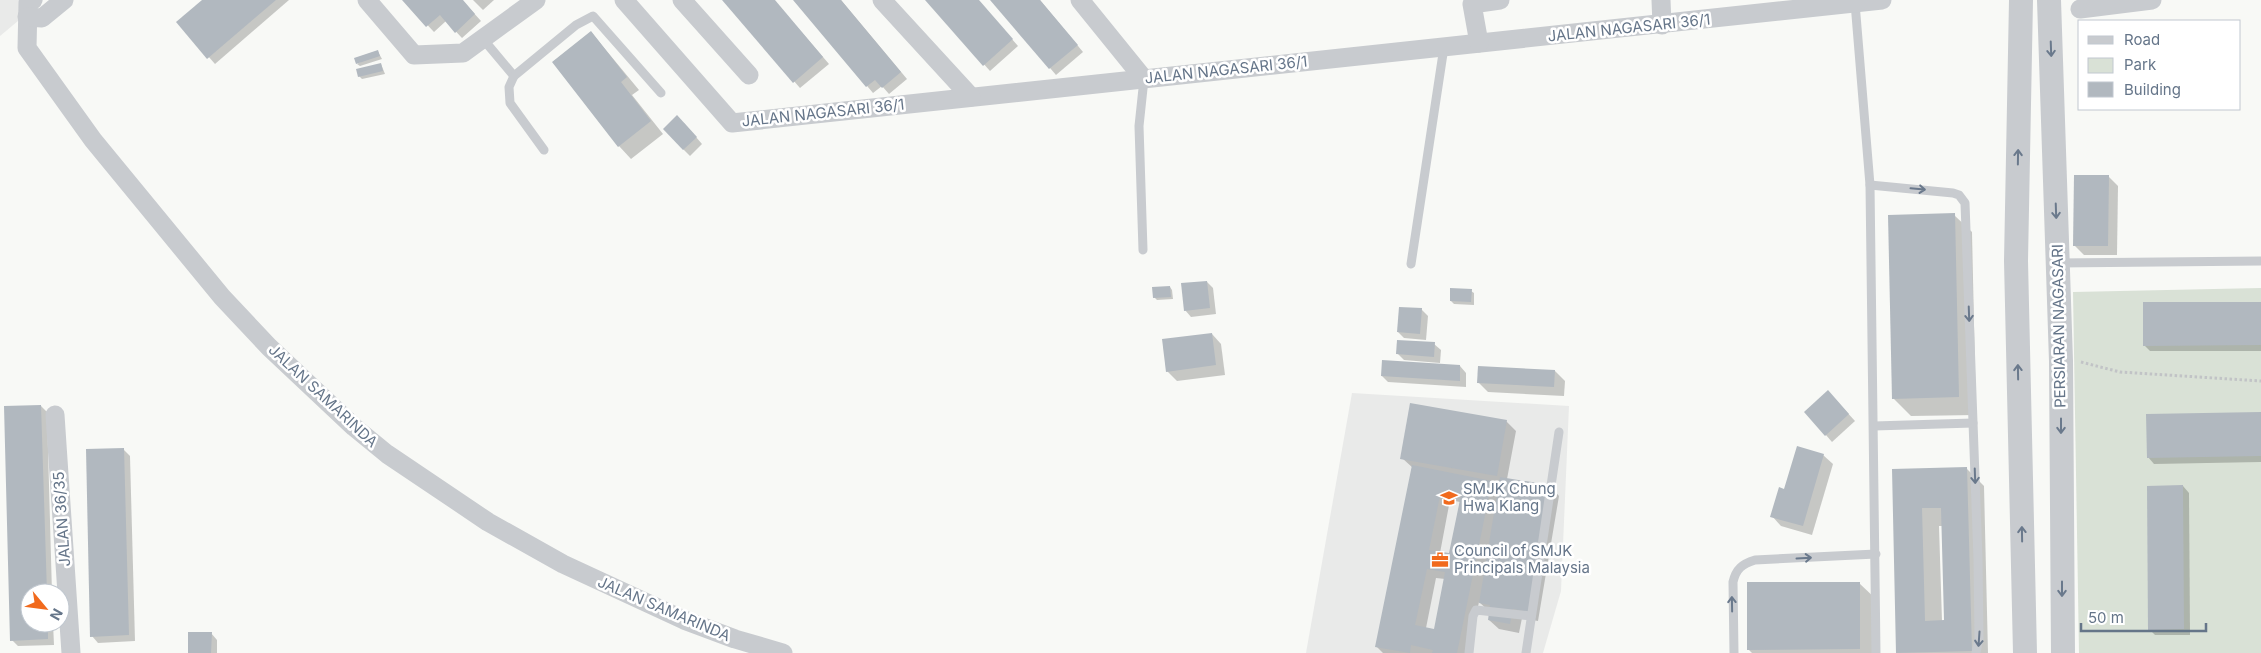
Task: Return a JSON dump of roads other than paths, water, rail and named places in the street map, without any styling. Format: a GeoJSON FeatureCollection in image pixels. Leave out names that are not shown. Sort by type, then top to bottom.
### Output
{"type":"FeatureCollection","features":[{"type":"Feature","properties":{"kind":"street","name":"JALAN SAMARINDA"},"geometry":{"type":"LineString","coordinates":[[30,9],[42,18],[64,0]]}},
{"type":"Feature","properties":{"kind":"street"},"geometry":{"type":"LineString","coordinates":[[367,0],[414,55],[463,53],[536,0]]}},
{"type":"Feature","properties":{"kind":"street"},"geometry":{"type":"LineString","coordinates":[[682,0],[749,75]]}},
{"type":"Feature","properties":{"kind":"street"},"geometry":{"type":"LineString","coordinates":[[882,0],[971,98]]}},
{"type":"Feature","properties":{"kind":"street"},"geometry":{"type":"LineString","coordinates":[[1080,0],[1144,79]]}},
{"type":"Feature","properties":{"kind":"street"},"geometry":{"type":"LineString","coordinates":[[1479,43],[1472,4],[1500,0]]}},
{"type":"Feature","properties":{"kind":"street"},"geometry":{"type":"LineString","coordinates":[[1661,0],[1662,24]]}},
{"type":"Feature","properties":{"kind":"street","name":"JALAN NAGASARI 36/1"},"geometry":{"type":"LineString","coordinates":[[630,2],[732,123],[1877,0]]}},
{"type":"Feature","properties":{"kind":"street"},"geometry":{"type":"LineString","coordinates":[[2022,0],[2016,261],[2025,653]]}},
{"type":"Feature","properties":{"kind":"street","name":"PERSIARAN NAGASARI"},"geometry":{"type":"LineString","coordinates":[[2049,0],[2061,361],[2063,653]]}},
{"type":"Feature","properties":{"kind":"street"},"geometry":{"type":"LineString","coordinates":[[2080,9],[2152,0]]}},
{"type":"Feature","properties":{"kind":"street","name":"JALAN SAMARINDA"},"geometry":{"type":"LineString","coordinates":[[30,9],[26,48],[93,140],[222,297],[269,347],[354,427],[387,454],[463,506],[563,564],[684,620],[735,640],[783,653]]}},
{"type":"Feature","properties":{"kind":"street","name":"JALAN 36/35"},"geometry":{"type":"LineString","coordinates":[[56,415],[71,653]]}},
{"type":"Feature","properties":{"kind":"lane"},"geometry":{"type":"LineString","coordinates":[[1854,3],[1870,185],[1876,653]]}},
{"type":"Feature","properties":{"kind":"lane"},"geometry":{"type":"LineString","coordinates":[[544,150],[510,103],[509,87],[514,76],[576,26],[593,16],[660,93]]}},
{"type":"Feature","properties":{"kind":"lane"},"geometry":{"type":"LineString","coordinates":[[483,38],[514,76]]}},
{"type":"Feature","properties":{"kind":"lane"},"geometry":{"type":"LineString","coordinates":[[1411,264],[1444,47]]}},
{"type":"Feature","properties":{"kind":"lane"},"geometry":{"type":"LineString","coordinates":[[1143,250],[1139,126],[1144,79]]}},
{"type":"Feature","properties":{"kind":"lane"},"geometry":{"type":"LineString","coordinates":[[1870,185],[1945,191],[1959,195],[1963,199],[1978,558],[1979,638],[1976,653]]}},
{"type":"Feature","properties":{"kind":"lane"},"geometry":{"type":"LineString","coordinates":[[2058,263],[2261,261]]}},
{"type":"Feature","properties":{"kind":"lane"},"geometry":{"type":"LineString","coordinates":[[1874,426],[1973,424]]}},
{"type":"Feature","properties":{"kind":"lane"},"geometry":{"type":"LineString","coordinates":[[1526,653],[1559,432]]}},
{"type":"Feature","properties":{"kind":"lane"},"geometry":{"type":"LineString","coordinates":[[1734,653],[1733,582],[1734,575],[1742,565],[1755,560],[1876,554]]}},
{"type":"Feature","properties":{"kind":"lane"},"geometry":{"type":"LineString","coordinates":[[1469,653],[1473,616],[1476,610],[1531,616]]}},
{"type":"Feature","properties":{"kind":"place","name":"SMJK Chung Hwa Klang"},"geometry":{"type":"Point","coordinates":[1449,498]}},
{"type":"Feature","properties":{"kind":"place","name":"Council of SMJK Principals Malaysia"},"geometry":{"type":"Point","coordinates":[1440,560]}}]}
